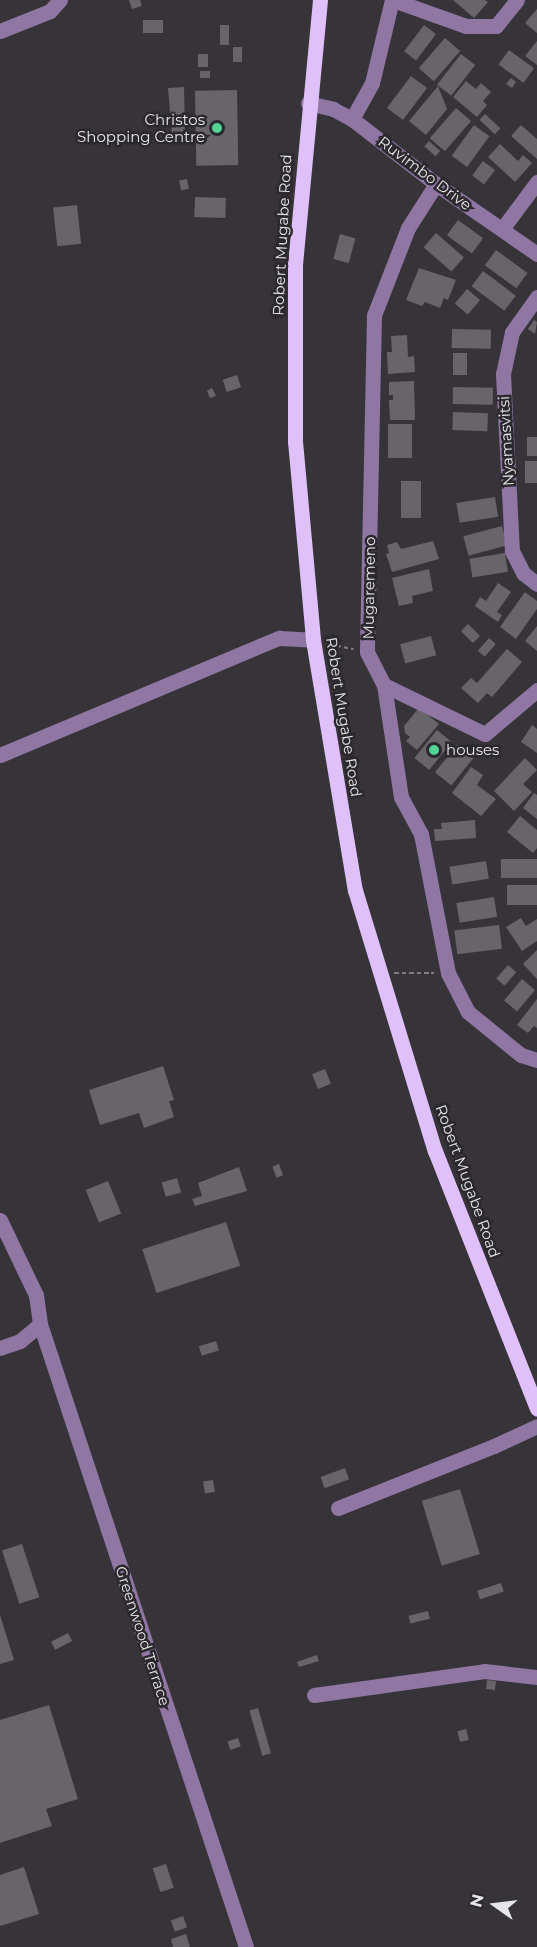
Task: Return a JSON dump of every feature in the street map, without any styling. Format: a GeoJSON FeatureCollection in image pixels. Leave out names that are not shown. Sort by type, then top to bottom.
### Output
{"type":"FeatureCollection","features":[{"type":"Feature","properties":{"kind":"main road","name":"Robert Mugabe Road"},"geometry":{"type":"LineString","coordinates":[[320,0],[308,103],[295,264],[295,441],[313,640],[355,890],[435,1151],[537,1408]]}},
{"type":"Feature","properties":{"kind":"street"},"geometry":{"type":"LineString","coordinates":[[0,31],[50,11],[60,0]]}},
{"type":"Feature","properties":{"kind":"street"},"geometry":{"type":"LineString","coordinates":[[352,119],[372,83],[393,0],[466,26],[496,26],[517,0]]}},
{"type":"Feature","properties":{"kind":"street","name":"Ruvimbo Drive"},"geometry":{"type":"LineString","coordinates":[[308,103],[333,109],[352,119],[436,184],[537,254]]}},
{"type":"Feature","properties":{"kind":"street"},"geometry":{"type":"LineString","coordinates":[[501,229],[537,182]]}},
{"type":"Feature","properties":{"kind":"street","name":"Mugaremeno"},"geometry":{"type":"LineString","coordinates":[[436,184],[408,228],[374,315],[367,652],[384,685],[402,797],[421,834],[448,973],[468,1012],[521,1055],[537,1060]]}},
{"type":"Feature","properties":{"kind":"street","name":"Nyamasvitsi"},"geometry":{"type":"LineString","coordinates":[[537,297],[512,332],[503,374],[512,551],[523,573],[537,584]]}},
{"type":"Feature","properties":{"kind":"street"},"geometry":{"type":"LineString","coordinates":[[0,754],[279,638],[313,640]]}},
{"type":"Feature","properties":{"kind":"street"},"geometry":{"type":"LineString","coordinates":[[384,685],[485,734],[537,690]]}},
{"type":"Feature","properties":{"kind":"street","name":"Greenwood Terrace"},"geometry":{"type":"LineString","coordinates":[[0,1220],[36,1295],[40,1324],[246,1947]]}},
{"type":"Feature","properties":{"kind":"street"},"geometry":{"type":"LineString","coordinates":[[0,1348],[20,1341],[40,1324]]}},
{"type":"Feature","properties":{"kind":"street"},"geometry":{"type":"LineString","coordinates":[[338,1508],[494,1446],[537,1426]]}},
{"type":"Feature","properties":{"kind":"street"},"geometry":{"type":"LineString","coordinates":[[314,1695],[484,1671],[537,1677]]}},
{"type":"Feature","properties":{"kind":"path"},"geometry":{"type":"LineString","coordinates":[[313,640],[367,652]]}},
{"type":"Feature","properties":{"kind":"path"},"geometry":{"type":"LineString","coordinates":[[380,973],[448,973]]}},
{"type":"Feature","properties":{"kind":"building"},"geometry":{"type":"Polygon","coordinates":[[[129,0],[140,0],[142,6],[132,9],[129,0]]]}},
{"type":"Feature","properties":{"kind":"building"},"geometry":{"type":"Polygon","coordinates":[[[453,0],[485,0],[488,2],[474,18],[453,0]]]}},
{"type":"Feature","properties":{"kind":"building"},"geometry":{"type":"Polygon","coordinates":[[[537,9],[537,33],[525,23],[537,9]]]}},
{"type":"Feature","properties":{"kind":"building"},"geometry":{"type":"Polygon","coordinates":[[[143,20],[163,20],[163,33],[143,33],[143,20]]]}},
{"type":"Feature","properties":{"kind":"building"},"geometry":{"type":"Polygon","coordinates":[[[220,25],[229,25],[229,45],[220,45],[220,25]]]}},
{"type":"Feature","properties":{"kind":"building"},"geometry":{"type":"Polygon","coordinates":[[[424,25],[436,34],[416,60],[404,51],[424,25]]]}},
{"type":"Feature","properties":{"kind":"building"},"geometry":{"type":"Polygon","coordinates":[[[445,38],[460,51],[434,81],[419,68],[445,38]]]}},
{"type":"Feature","properties":{"kind":"building"},"geometry":{"type":"Polygon","coordinates":[[[537,41],[537,65],[525,56],[537,41]]]}},
{"type":"Feature","properties":{"kind":"building"},"geometry":{"type":"Polygon","coordinates":[[[233,47],[242,47],[242,62],[233,62],[233,47]]]}},
{"type":"Feature","properties":{"kind":"building"},"geometry":{"type":"Polygon","coordinates":[[[509,50],[534,68],[523,83],[498,65],[509,50]]]}},
{"type":"Feature","properties":{"kind":"building"},"geometry":{"type":"Polygon","coordinates":[[[198,54],[208,54],[208,67],[198,67],[198,54]]]}},
{"type":"Feature","properties":{"kind":"building"},"geometry":{"type":"Polygon","coordinates":[[[461,54],[475,65],[451,96],[437,85],[461,54]]]}},
{"type":"Feature","properties":{"kind":"building"},"geometry":{"type":"Polygon","coordinates":[[[200,71],[210,71],[210,78],[200,78],[200,71]]]}},
{"type":"Feature","properties":{"kind":"building"},"geometry":{"type":"Polygon","coordinates":[[[411,76],[427,88],[403,120],[387,108],[411,76]]]}},
{"type":"Feature","properties":{"kind":"building"},"geometry":{"type":"Polygon","coordinates":[[[511,78],[516,82],[512,88],[506,84],[511,78]]]}},
{"type":"Feature","properties":{"kind":"building"},"geometry":{"type":"Polygon","coordinates":[[[466,81],[476,89],[481,83],[491,92],[483,101],[487,105],[477,117],[453,97],[466,81]]]}},
{"type":"Feature","properties":{"kind":"building"},"geometry":{"type":"Polygon","coordinates":[[[438,86],[447,109],[426,135],[409,121],[438,86]]]}},
{"type":"Feature","properties":{"kind":"building"},"geometry":{"type":"Polygon","coordinates":[[[184,87],[185,134],[172,135],[168,88],[184,87]]]}},
{"type":"Feature","properties":{"kind":"building","name":"Christos Shopping Centre"},"geometry":{"type":"Polygon","coordinates":[[[237,90],[238,165],[196,166],[195,91],[237,90]]]}},
{"type":"Feature","properties":{"kind":"building"},"geometry":{"type":"Polygon","coordinates":[[[456,108],[471,121],[445,151],[430,138],[456,108]]]}},
{"type":"Feature","properties":{"kind":"building"},"geometry":{"type":"Polygon","coordinates":[[[485,114],[500,128],[495,134],[480,120],[485,114]]]}},
{"type":"Feature","properties":{"kind":"building"},"geometry":{"type":"Polygon","coordinates":[[[474,125],[489,136],[467,167],[452,156],[474,125]]]}},
{"type":"Feature","properties":{"kind":"building"},"geometry":{"type":"Polygon","coordinates":[[[521,125],[537,139],[537,159],[511,136],[521,125]]]}},
{"type":"Feature","properties":{"kind":"building"},"geometry":{"type":"Polygon","coordinates":[[[429,141],[440,151],[435,156],[424,146],[429,141]]]}},
{"type":"Feature","properties":{"kind":"building"},"geometry":{"type":"Polygon","coordinates":[[[500,144],[518,161],[523,155],[532,163],[515,182],[488,157],[500,144]]]}},
{"type":"Feature","properties":{"kind":"building"},"geometry":{"type":"Polygon","coordinates":[[[483,161],[495,170],[484,184],[472,175],[483,161]]]}},
{"type":"Feature","properties":{"kind":"building"},"geometry":{"type":"Polygon","coordinates":[[[187,179],[189,189],[181,190],[179,181],[187,179]]]}},
{"type":"Feature","properties":{"kind":"building"},"geometry":{"type":"Polygon","coordinates":[[[195,197],[226,198],[225,218],[194,217],[195,197]]]}},
{"type":"Feature","properties":{"kind":"building"},"geometry":{"type":"Polygon","coordinates":[[[77,205],[81,244],[57,246],[53,208],[77,205]]]}},
{"type":"Feature","properties":{"kind":"building"},"geometry":{"type":"Polygon","coordinates":[[[458,220],[483,238],[472,254],[447,235],[458,220]]]}},
{"type":"Feature","properties":{"kind":"building"},"geometry":{"type":"Polygon","coordinates":[[[436,233],[464,257],[451,272],[424,247],[436,233]]]}},
{"type":"Feature","properties":{"kind":"building"},"geometry":{"type":"Polygon","coordinates":[[[340,234],[355,238],[349,263],[333,259],[340,234]]]}},
{"type":"Feature","properties":{"kind":"building"},"geometry":{"type":"Polygon","coordinates":[[[496,250],[528,273],[516,288],[485,265],[496,250]]]}},
{"type":"Feature","properties":{"kind":"building"},"geometry":{"type":"Polygon","coordinates":[[[419,268],[456,280],[448,300],[444,298],[440,308],[425,302],[422,306],[406,300],[419,268]]]}},
{"type":"Feature","properties":{"kind":"building"},"geometry":{"type":"Polygon","coordinates":[[[483,271],[516,296],[504,311],[472,286],[483,271]]]}},
{"type":"Feature","properties":{"kind":"building"},"geometry":{"type":"Polygon","coordinates":[[[467,289],[480,300],[468,314],[455,304],[467,289]]]}},
{"type":"Feature","properties":{"kind":"building"},"geometry":{"type":"Polygon","coordinates":[[[534,320],[537,322],[535,334],[528,329],[534,320]]]}},
{"type":"Feature","properties":{"kind":"building"},"geometry":{"type":"Polygon","coordinates":[[[452,329],[491,330],[491,349],[452,348],[452,329]]]}},
{"type":"Feature","properties":{"kind":"building"},"geometry":{"type":"Polygon","coordinates":[[[407,335],[408,357],[414,356],[415,372],[388,374],[387,352],[392,352],[391,336],[407,335]]]}},
{"type":"Feature","properties":{"kind":"building"},"geometry":{"type":"Polygon","coordinates":[[[453,353],[467,353],[467,375],[453,375],[453,353]]]}},
{"type":"Feature","properties":{"kind":"building"},"geometry":{"type":"Polygon","coordinates":[[[237,375],[241,387],[227,392],[223,380],[237,375]]]}},
{"type":"Feature","properties":{"kind":"building"},"geometry":{"type":"Polygon","coordinates":[[[414,381],[415,420],[390,420],[389,400],[393,400],[393,395],[389,395],[389,382],[414,381]]]}},
{"type":"Feature","properties":{"kind":"building"},"geometry":{"type":"Polygon","coordinates":[[[453,387],[493,388],[493,405],[453,404],[453,387]]]}},
{"type":"Feature","properties":{"kind":"building"},"geometry":{"type":"Polygon","coordinates":[[[212,388],[216,396],[210,398],[207,391],[212,388]]]}},
{"type":"Feature","properties":{"kind":"building"},"geometry":{"type":"Polygon","coordinates":[[[453,412],[488,413],[487,431],[452,430],[453,412]]]}},
{"type":"Feature","properties":{"kind":"building"},"geometry":{"type":"Polygon","coordinates":[[[388,424],[412,424],[412,458],[388,458],[388,424]]]}},
{"type":"Feature","properties":{"kind":"building"},"geometry":{"type":"Polygon","coordinates":[[[527,437],[537,437],[537,456],[527,456],[527,437]]]}},
{"type":"Feature","properties":{"kind":"building"},"geometry":{"type":"Polygon","coordinates":[[[525,461],[537,461],[537,483],[525,483],[525,461]]]}},
{"type":"Feature","properties":{"kind":"building"},"geometry":{"type":"Polygon","coordinates":[[[401,481],[421,481],[421,518],[401,518],[401,481]]]}},
{"type":"Feature","properties":{"kind":"building"},"geometry":{"type":"Polygon","coordinates":[[[495,497],[498,517],[460,523],[456,503],[495,497]]]}},
{"type":"Feature","properties":{"kind":"building"},"geometry":{"type":"Polygon","coordinates":[[[502,526],[507,545],[469,556],[463,536],[502,526]]]}},
{"type":"Feature","properties":{"kind":"building"},"geometry":{"type":"Polygon","coordinates":[[[433,541],[439,559],[392,572],[386,554],[389,553],[387,545],[397,542],[401,549],[433,541]]]}},
{"type":"Feature","properties":{"kind":"building"},"geometry":{"type":"Polygon","coordinates":[[[505,553],[508,572],[472,577],[469,559],[505,553]]]}},
{"type":"Feature","properties":{"kind":"building"},"geometry":{"type":"Polygon","coordinates":[[[429,569],[433,591],[412,596],[413,603],[399,606],[392,578],[429,569]]]}},
{"type":"Feature","properties":{"kind":"building"},"geometry":{"type":"Polygon","coordinates":[[[498,583],[511,592],[497,612],[502,615],[498,622],[475,606],[480,597],[486,601],[498,583]]]}},
{"type":"Feature","properties":{"kind":"building"},"geometry":{"type":"Polygon","coordinates":[[[525,592],[537,601],[537,609],[516,639],[500,627],[525,592]]]}},
{"type":"Feature","properties":{"kind":"building"},"geometry":{"type":"Polygon","coordinates":[[[468,624],[480,636],[473,643],[461,631],[468,624]]]}},
{"type":"Feature","properties":{"kind":"building"},"geometry":{"type":"Polygon","coordinates":[[[537,626],[537,651],[525,641],[537,626]]]}},
{"type":"Feature","properties":{"kind":"building"},"geometry":{"type":"Polygon","coordinates":[[[431,636],[436,655],[405,664],[400,644],[431,636]]]}},
{"type":"Feature","properties":{"kind":"building"},"geometry":{"type":"Polygon","coordinates":[[[489,638],[496,644],[485,657],[478,651],[489,638]]]}},
{"type":"Feature","properties":{"kind":"building"},"geometry":{"type":"Polygon","coordinates":[[[507,649],[522,662],[492,697],[487,693],[478,703],[461,688],[471,678],[477,683],[507,649]]]}},
{"type":"Feature","properties":{"kind":"building"},"geometry":{"type":"Polygon","coordinates":[[[419,708],[439,724],[417,750],[406,741],[410,737],[405,733],[404,726],[419,708]]]}},
{"type":"Feature","properties":{"kind":"building"},"geometry":{"type":"Polygon","coordinates":[[[532,725],[537,729],[537,753],[521,742],[532,725]]]}},
{"type":"Feature","properties":{"kind":"building","name":"houses"},"geometry":{"type":"Polygon","coordinates":[[[437,730],[452,742],[429,770],[414,758],[437,730]]]}},
{"type":"Feature","properties":{"kind":"building"},"geometry":{"type":"Polygon","coordinates":[[[457,745],[473,758],[451,785],[435,772],[457,745]]]}},
{"type":"Feature","properties":{"kind":"building"},"geometry":{"type":"Polygon","coordinates":[[[525,758],[537,770],[523,784],[532,792],[514,811],[494,791],[525,758]]]}},
{"type":"Feature","properties":{"kind":"building"},"geometry":{"type":"Polygon","coordinates":[[[471,767],[483,775],[477,785],[496,799],[481,816],[452,793],[471,767]]]}},
{"type":"Feature","properties":{"kind":"building"},"geometry":{"type":"Polygon","coordinates":[[[534,793],[537,795],[537,819],[523,808],[534,793]]]}},
{"type":"Feature","properties":{"kind":"building"},"geometry":{"type":"Polygon","coordinates":[[[520,816],[537,830],[537,848],[533,853],[507,832],[520,816]]]}},
{"type":"Feature","properties":{"kind":"building"},"geometry":{"type":"Polygon","coordinates":[[[475,820],[476,838],[435,841],[434,829],[442,829],[441,823],[475,820]]]}},
{"type":"Feature","properties":{"kind":"building"},"geometry":{"type":"Polygon","coordinates":[[[501,859],[537,859],[537,878],[501,878],[501,859]]]}},
{"type":"Feature","properties":{"kind":"building"},"geometry":{"type":"Polygon","coordinates":[[[486,861],[489,879],[452,885],[449,867],[486,861]]]}},
{"type":"Feature","properties":{"kind":"building"},"geometry":{"type":"Polygon","coordinates":[[[507,885],[537,885],[537,905],[507,905],[507,885]]]}},
{"type":"Feature","properties":{"kind":"building"},"geometry":{"type":"Polygon","coordinates":[[[494,897],[497,917],[460,923],[456,903],[494,897]]]}},
{"type":"Feature","properties":{"kind":"building"},"geometry":{"type":"Polygon","coordinates":[[[521,918],[526,926],[537,919],[537,941],[522,951],[506,927],[521,918]]]}},
{"type":"Feature","properties":{"kind":"building"},"geometry":{"type":"Polygon","coordinates":[[[499,925],[502,949],[457,954],[454,930],[499,925]]]}},
{"type":"Feature","properties":{"kind":"building"},"geometry":{"type":"Polygon","coordinates":[[[537,950],[537,979],[523,964],[537,950]]]}},
{"type":"Feature","properties":{"kind":"building"},"geometry":{"type":"Polygon","coordinates":[[[508,965],[516,972],[504,986],[496,979],[508,965]]]}},
{"type":"Feature","properties":{"kind":"building"},"geometry":{"type":"Polygon","coordinates":[[[522,979],[535,990],[517,1011],[504,1000],[522,979]]]}},
{"type":"Feature","properties":{"kind":"building"},"geometry":{"type":"Polygon","coordinates":[[[537,999],[537,1028],[534,1026],[528,1033],[517,1025],[537,999]]]}},
{"type":"Feature","properties":{"kind":"building"},"geometry":{"type":"Polygon","coordinates":[[[163,1066],[174,1100],[169,1101],[174,1117],[144,1128],[139,1113],[100,1125],[89,1090],[163,1066]]]}},
{"type":"Feature","properties":{"kind":"building"},"geometry":{"type":"Polygon","coordinates":[[[325,1069],[331,1084],[318,1089],[312,1074],[325,1069]]]}},
{"type":"Feature","properties":{"kind":"building"},"geometry":{"type":"Polygon","coordinates":[[[279,1164],[283,1175],[277,1178],[272,1166],[279,1164]]]}},
{"type":"Feature","properties":{"kind":"building"},"geometry":{"type":"Polygon","coordinates":[[[239,1167],[247,1191],[195,1206],[192,1199],[202,1196],[198,1183],[239,1167]]]}},
{"type":"Feature","properties":{"kind":"building"},"geometry":{"type":"Polygon","coordinates":[[[177,1178],[181,1192],[166,1197],[162,1182],[177,1178]]]}},
{"type":"Feature","properties":{"kind":"building"},"geometry":{"type":"Polygon","coordinates":[[[108,1181],[121,1213],[99,1222],[86,1190],[108,1181]]]}},
{"type":"Feature","properties":{"kind":"building"},"geometry":{"type":"Polygon","coordinates":[[[226,1222],[240,1266],[157,1293],[142,1249],[226,1222]]]}},
{"type":"Feature","properties":{"kind":"building"},"geometry":{"type":"Polygon","coordinates":[[[216,1341],[219,1351],[202,1356],[199,1346],[216,1341]]]}},
{"type":"Feature","properties":{"kind":"building"},"geometry":{"type":"Polygon","coordinates":[[[345,1468],[349,1479],[325,1488],[321,1477],[345,1468]]]}},
{"type":"Feature","properties":{"kind":"building"},"geometry":{"type":"Polygon","coordinates":[[[213,1480],[215,1492],[205,1493],[203,1482],[213,1480]]]}},
{"type":"Feature","properties":{"kind":"building"},"geometry":{"type":"Polygon","coordinates":[[[460,1489],[480,1554],[442,1566],[422,1501],[460,1489]]]}},
{"type":"Feature","properties":{"kind":"building"},"geometry":{"type":"Polygon","coordinates":[[[22,1544],[39,1597],[19,1604],[2,1550],[22,1544]]]}},
{"type":"Feature","properties":{"kind":"building"},"geometry":{"type":"Polygon","coordinates":[[[501,1583],[504,1592],[480,1599],[477,1591],[501,1583]]]}},
{"type":"Feature","properties":{"kind":"building"},"geometry":{"type":"Polygon","coordinates":[[[428,1611],[430,1619],[411,1624],[409,1616],[428,1611]]]}},
{"type":"Feature","properties":{"kind":"building"},"geometry":{"type":"Polygon","coordinates":[[[0,1615],[14,1660],[0,1664],[0,1615]]]}},
{"type":"Feature","properties":{"kind":"building"},"geometry":{"type":"Polygon","coordinates":[[[68,1633],[72,1641],[55,1650],[51,1642],[68,1633]]]}},
{"type":"Feature","properties":{"kind":"building"},"geometry":{"type":"Polygon","coordinates":[[[317,1655],[319,1661],[299,1667],[297,1662],[317,1655]]]}},
{"type":"Feature","properties":{"kind":"building"},"geometry":{"type":"Polygon","coordinates":[[[487,1680],[496,1681],[495,1690],[486,1689],[487,1680]]]}},
{"type":"Feature","properties":{"kind":"building"},"geometry":{"type":"Polygon","coordinates":[[[49,1705],[78,1799],[46,1809],[52,1826],[0,1843],[0,1720],[49,1705]]]}},
{"type":"Feature","properties":{"kind":"building"},"geometry":{"type":"Polygon","coordinates":[[[258,1708],[271,1753],[262,1756],[249,1710],[258,1708]]]}},
{"type":"Feature","properties":{"kind":"building"},"geometry":{"type":"Polygon","coordinates":[[[466,1729],[469,1740],[460,1742],[457,1731],[466,1729]]]}},
{"type":"Feature","properties":{"kind":"building"},"geometry":{"type":"Polygon","coordinates":[[[238,1738],[241,1747],[230,1750],[228,1741],[238,1738]]]}},
{"type":"Feature","properties":{"kind":"building"},"geometry":{"type":"Polygon","coordinates":[[[166,1864],[174,1888],[160,1892],[153,1868],[166,1864]]]}},
{"type":"Feature","properties":{"kind":"building"},"geometry":{"type":"Polygon","coordinates":[[[24,1867],[39,1914],[0,1926],[0,1875],[24,1867]]]}},
{"type":"Feature","properties":{"kind":"building"},"geometry":{"type":"Polygon","coordinates":[[[183,1916],[187,1927],[175,1932],[171,1920],[183,1916]]]}},
{"type":"Feature","properties":{"kind":"building"},"geometry":{"type":"Polygon","coordinates":[[[186,1934],[190,1947],[173,1947],[171,1939],[186,1934]]]}},
{"type":"Feature","properties":{"kind":"place","name":"Christos Shopping Centre"},"geometry":{"type":"Point","coordinates":[217,128]}},
{"type":"Feature","properties":{"kind":"place","name":"houses"},"geometry":{"type":"Point","coordinates":[434,750]}}]}
